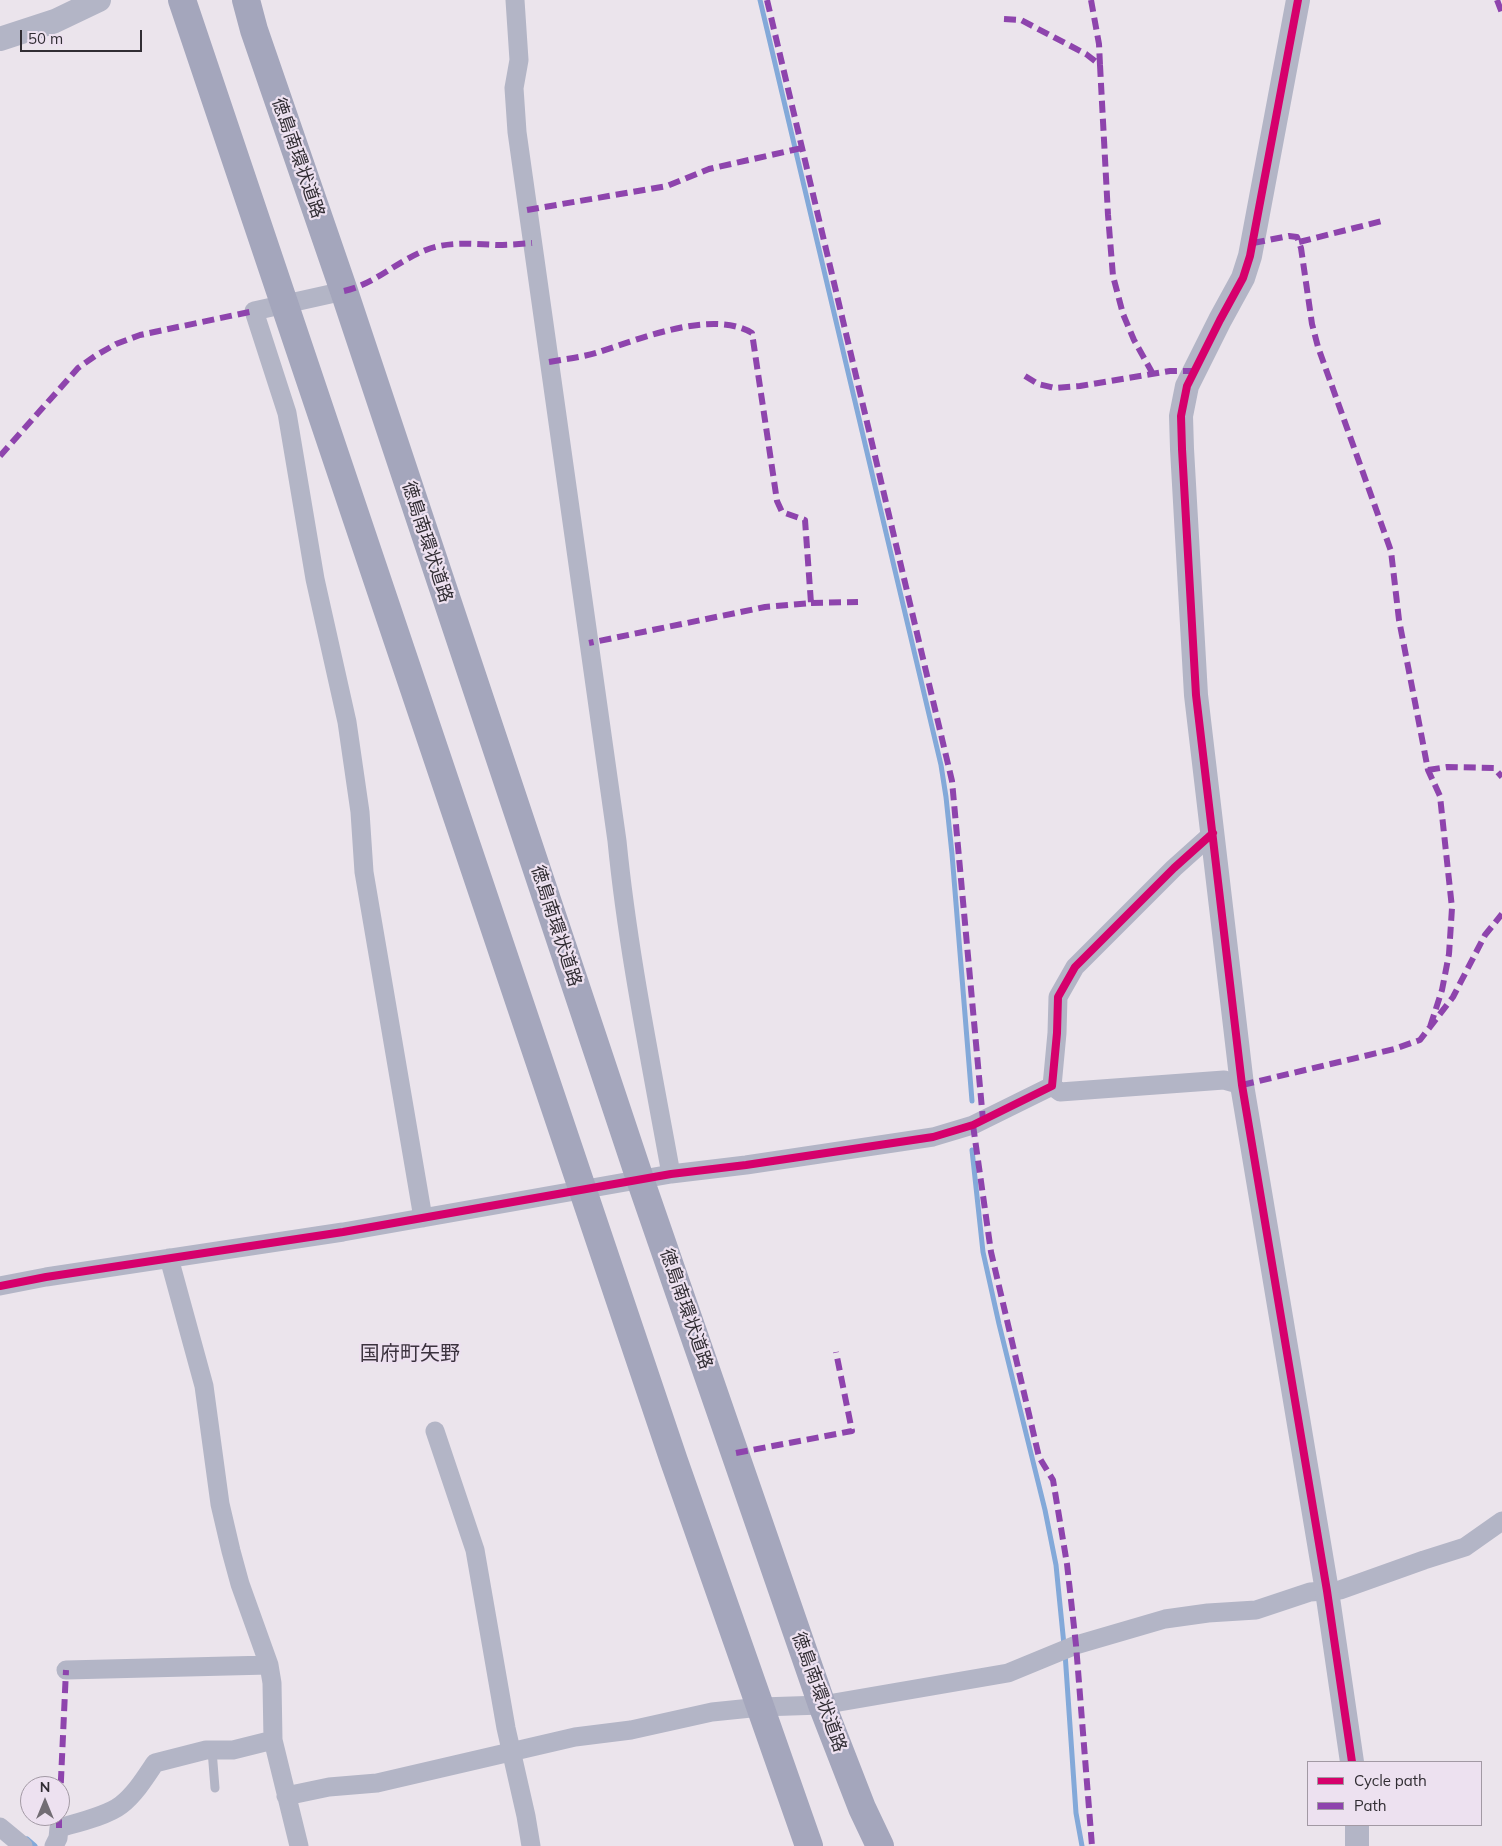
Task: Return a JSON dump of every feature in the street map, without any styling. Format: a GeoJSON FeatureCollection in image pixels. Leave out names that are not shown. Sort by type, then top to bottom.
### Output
{"type":"FeatureCollection","features":[{"type":"Feature","properties":{"kind":"highway"},"geometry":{"type":"LineString","coordinates":[[182,0],[671,1452],[809,1846]]}},
{"type":"Feature","properties":{"kind":"highway","name":"徳島南環状道路"},"geometry":{"type":"LineString","coordinates":[[246,0],[254,30],[344,291],[640,1179],[822,1706],[862,1808],[880,1846]]}},
{"type":"Feature","properties":{"kind":"street"},"geometry":{"type":"LineString","coordinates":[[0,39],[55,21],[99,0]]}},
{"type":"Feature","properties":{"kind":"street"},"geometry":{"type":"LineString","coordinates":[[515,0],[519,60],[514,88],[517,132],[617,841],[622,890],[644,1031],[671,1174]]}},
{"type":"Feature","properties":{"kind":"street"},"geometry":{"type":"LineString","coordinates":[[1298,0],[1250,256],[1243,278],[1187,386],[1182,416],[1196,695],[1242,1085],[1327,1591],[1352,1761]]}},
{"type":"Feature","properties":{"kind":"street"},"geometry":{"type":"LineString","coordinates":[[344,291],[254,311],[287,413],[314,579],[347,722],[360,812],[364,872],[423,1218]]}},
{"type":"Feature","properties":{"kind":"street"},"geometry":{"type":"LineString","coordinates":[[1052,1086],[1058,997],[1075,966],[1174,868],[1213,833]]}},
{"type":"Feature","properties":{"kind":"street"},"geometry":{"type":"LineString","coordinates":[[1052,1086],[1060,1092],[1224,1080],[1242,1085]]}},
{"type":"Feature","properties":{"kind":"street"},"geometry":{"type":"LineString","coordinates":[[0,1286],[423,1218],[671,1174],[746,1165],[933,1136],[973,1125],[1052,1086]]}},
{"type":"Feature","properties":{"kind":"street"},"geometry":{"type":"LineString","coordinates":[[169,1258],[204,1386],[220,1504],[231,1551],[240,1584],[269,1665],[272,1683],[273,1740],[300,1846]]}},
{"type":"Feature","properties":{"kind":"street"},"geometry":{"type":"LineString","coordinates":[[435,1431],[475,1550],[531,1846]]}},
{"type":"Feature","properties":{"kind":"street"},"geometry":{"type":"LineString","coordinates":[[286,1796],[329,1787],[377,1783],[575,1736],[631,1730],[712,1712],[761,1707],[822,1706],[1008,1672],[1063,1650],[1165,1619],[1208,1613],[1256,1610],[1310,1592],[1340,1590],[1465,1547],[1502,1521]]}},
{"type":"Feature","properties":{"kind":"street"},"geometry":{"type":"LineString","coordinates":[[66,1670],[269,1665]]}},
{"type":"Feature","properties":{"kind":"street"},"geometry":{"type":"LineString","coordinates":[[54,1846],[58,1838],[59,1828],[92,1818],[120,1806],[140,1786],[155,1763],[206,1750],[233,1750],[273,1740]]}},
{"type":"Feature","properties":{"kind":"street"},"geometry":{"type":"LineString","coordinates":[[1357,1826],[1357,1846]]}},
{"type":"Feature","properties":{"kind":"street"},"geometry":{"type":"LineString","coordinates":[[0,1827],[23,1846]]}},
{"type":"Feature","properties":{"kind":"lane"},"geometry":{"type":"LineString","coordinates":[[212,1750],[215,1788]]}},
{"type":"Feature","properties":{"kind":"waterway"},"geometry":{"type":"LineString","coordinates":[[760,0],[941,765],[952,854],[972,1101]]}},
{"type":"Feature","properties":{"kind":"waterway"},"geometry":{"type":"LineString","coordinates":[[972,1150],[983,1252],[1045,1510],[1056,1565],[1064,1645]]}},
{"type":"Feature","properties":{"kind":"waterway"},"geometry":{"type":"LineString","coordinates":[[1065,1653],[1076,1813],[1082,1846]]}},
{"type":"Feature","properties":{"kind":"waterway"},"geometry":{"type":"LineString","coordinates":[[27,1839],[35,1846]]}},
{"type":"Feature","properties":{"kind":"marked path"},"geometry":{"type":"LineString","coordinates":[[767,0],[952,781],[983,1120]]}},
{"type":"Feature","properties":{"kind":"marked path"},"geometry":{"type":"LineString","coordinates":[[1091,0],[1099,44],[1100,65]]}},
{"type":"Feature","properties":{"kind":"marked path"},"geometry":{"type":"LineString","coordinates":[[1497,0],[1502,13]]}},
{"type":"Feature","properties":{"kind":"marked path"},"geometry":{"type":"LineString","coordinates":[[1004,19],[1021,20],[1086,54],[1100,65],[1113,276],[1123,314],[1134,340],[1153,374]]}},
{"type":"Feature","properties":{"kind":"marked path"},"geometry":{"type":"LineString","coordinates":[[527,210],[667,186],[709,169],[802,148]]}},
{"type":"Feature","properties":{"kind":"marked path"},"geometry":{"type":"LineString","coordinates":[[1299,242],[1386,220]]}},
{"type":"Feature","properties":{"kind":"marked path"},"geometry":{"type":"LineString","coordinates":[[1253,243],[1289,236],[1297,237],[1301,248],[1312,324],[1318,347],[1391,551],[1399,620],[1428,770],[1440,796],[1452,908],[1449,954],[1442,990],[1430,1027]]}},
{"type":"Feature","properties":{"kind":"marked path"},"geometry":{"type":"LineString","coordinates":[[344,291],[366,283],[405,260],[435,247],[461,244],[511,245],[532,243]]}},
{"type":"Feature","properties":{"kind":"marked path"},"geometry":{"type":"LineString","coordinates":[[0,456],[78,368],[116,344],[140,335],[254,311]]}},
{"type":"Feature","properties":{"kind":"marked path"},"geometry":{"type":"LineString","coordinates":[[549,362],[593,354],[655,334],[697,325],[717,324],[736,326],[752,333],[777,501],[782,512],[805,520],[811,603],[765,607],[589,643]]}},
{"type":"Feature","properties":{"kind":"marked path"},"geometry":{"type":"LineString","coordinates":[[1025,376],[1038,384],[1055,388],[1080,386],[1170,371],[1194,371]]}},
{"type":"Feature","properties":{"kind":"marked path"},"geometry":{"type":"LineString","coordinates":[[811,603],[858,602]]}},
{"type":"Feature","properties":{"kind":"marked path"},"geometry":{"type":"LineString","coordinates":[[1428,770],[1447,767],[1494,768],[1502,777]]}},
{"type":"Feature","properties":{"kind":"marked path"},"geometry":{"type":"LineString","coordinates":[[1242,1085],[1394,1049],[1420,1040],[1453,997],[1485,935],[1502,914]]}},
{"type":"Feature","properties":{"kind":"marked path"},"geometry":{"type":"LineString","coordinates":[[973,1125],[991,1252],[1039,1457],[1053,1480],[1067,1564],[1076,1645],[1092,1846]]}},
{"type":"Feature","properties":{"kind":"marked path"},"geometry":{"type":"LineString","coordinates":[[736,1453],[852,1431],[836,1352]]}},
{"type":"Feature","properties":{"kind":"marked path"},"geometry":{"type":"LineString","coordinates":[[61,1776],[66,1670]]}},
{"type":"Feature","properties":{"kind":"cycle path"},"geometry":{"type":"LineString","coordinates":[[1298,0],[1250,256],[1243,278],[1187,386],[1181,416],[1182,449],[1196,695],[1242,1085],[1327,1591],[1352,1761]]}},
{"type":"Feature","properties":{"kind":"cycle path"},"geometry":{"type":"LineString","coordinates":[[0,1286],[46,1277],[343,1232],[671,1174],[746,1165],[933,1137],[973,1125],[1052,1086],[1058,997],[1075,967],[1174,868],[1213,833]]}},
{"type":"Feature","properties":{"kind":"district","name":"国府町矢野"},"geometry":{"type":"Point","coordinates":[410,1354]}}]}
